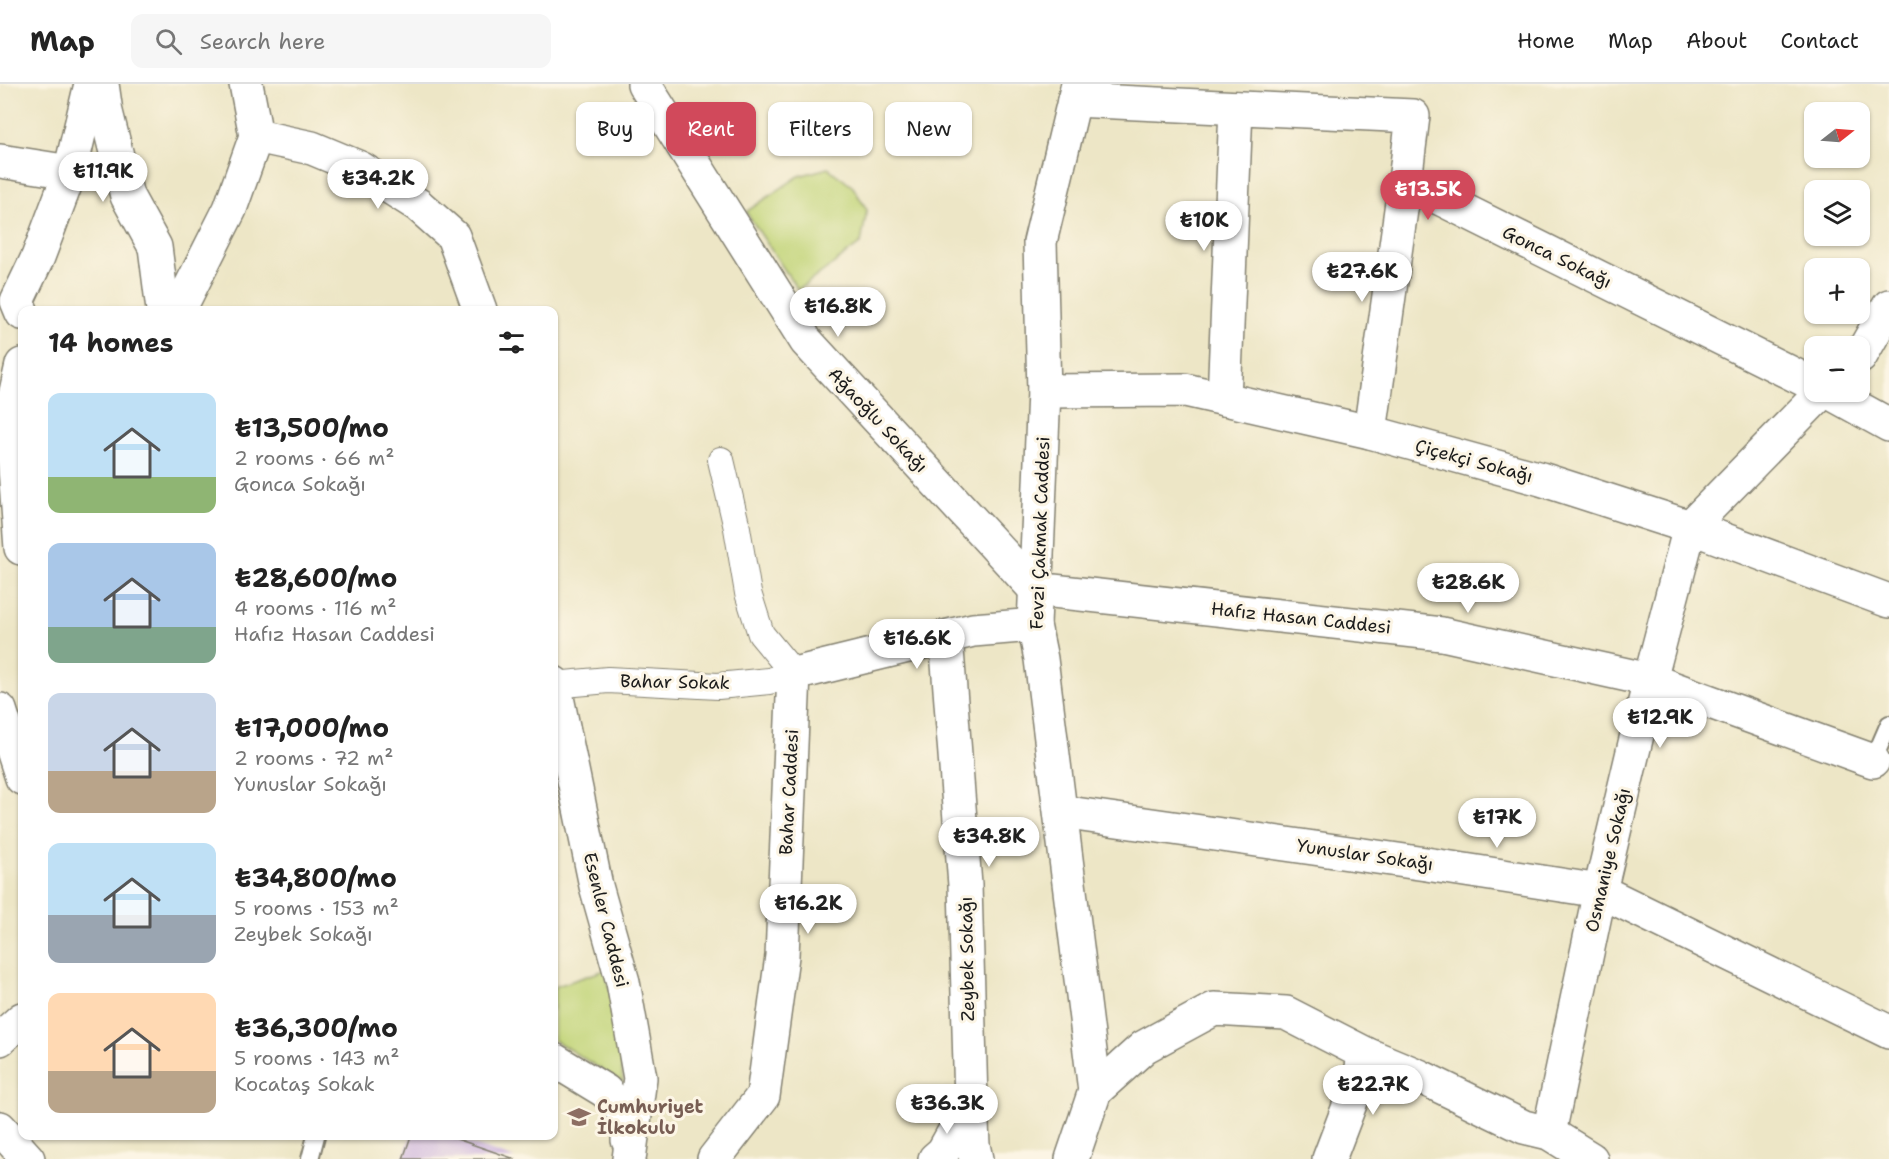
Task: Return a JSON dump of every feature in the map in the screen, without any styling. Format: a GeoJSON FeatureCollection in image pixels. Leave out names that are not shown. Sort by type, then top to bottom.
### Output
{"type":"FeatureCollection","features":[{"type":"Feature","properties":{"kind":"street"},"geometry":{"type":"LineString","coordinates":[[13,304],[38,256],[70,172],[91,84]]}},
{"type":"Feature","properties":{"kind":"street"},"geometry":{"type":"LineString","coordinates":[[102,84],[106,112],[127,196],[154,247],[162,306]]}},
{"type":"Feature","properties":{"kind":"street"},"geometry":{"type":"LineString","coordinates":[[181,306],[230,209],[256,136],[246,84]]}},
{"type":"Feature","properties":{"kind":"street","name":"Ağaoğlu Sokağı"},"geometry":{"type":"LineString","coordinates":[[644,84],[806,341],[1035,589]]}},
{"type":"Feature","properties":{"kind":"street"},"geometry":{"type":"LineString","coordinates":[[1076,92],[1236,108],[1413,116],[1370,432]]}},
{"type":"Feature","properties":{"kind":"street","name":"Fevzi Çakmak Caddesi"},"geometry":{"type":"LineString","coordinates":[[1072,1159],[1095,1090],[1041,659],[1034,625],[1044,391],[1040,242],[1076,92]]}},
{"type":"Feature","properties":{"kind":"street"},"geometry":{"type":"LineString","coordinates":[[1224,399],[1236,108]]}},
{"type":"Feature","properties":{"kind":"street"},"geometry":{"type":"LineString","coordinates":[[256,136],[312,148],[360,168],[417,205],[453,236],[479,306]]}},
{"type":"Feature","properties":{"kind":"street"},"geometry":{"type":"LineString","coordinates":[[0,161],[70,172]]}},
{"type":"Feature","properties":{"kind":"street","name":"Gonca Sokağı"},"geometry":{"type":"LineString","coordinates":[[1405,181],[1804,380]]}},
{"type":"Feature","properties":{"kind":"street"},"geometry":{"type":"LineString","coordinates":[[1870,339],[1889,306]]}},
{"type":"Feature","properties":{"kind":"street"},"geometry":{"type":"LineString","coordinates":[[14,549],[11,414],[18,383]]}},
{"type":"Feature","properties":{"kind":"street","name":"Çiçekçi Sokağı"},"geometry":{"type":"LineString","coordinates":[[1044,391],[1185,390],[1370,432],[1541,479],[1690,527],[1889,601]]}},
{"type":"Feature","properties":{"kind":"street","name":"Osmaniye Sokağı"},"geometry":{"type":"LineString","coordinates":[[1548,1133],[1600,891],[1650,680],[1690,527],[1812,402]]}},
{"type":"Feature","properties":{"kind":"street"},"geometry":{"type":"LineString","coordinates":[[1846,402],[1889,425]]}},
{"type":"Feature","properties":{"kind":"street"},"geometry":{"type":"LineString","coordinates":[[721,460],[737,528],[748,593],[761,634],[794,674],[973,630],[1034,625]]}},
{"type":"Feature","properties":{"kind":"street","name":"Hafız Hasan Caddesi"},"geometry":{"type":"LineString","coordinates":[[1035,589],[1442,634],[1650,680],[1873,761]]}},
{"type":"Feature","properties":{"kind":"street","name":"Zeybek Sokağı"},"geometry":{"type":"LineString","coordinates":[[946,637],[965,885],[971,1102],[976,1159]]}},
{"type":"Feature","properties":{"kind":"street","name":"Bahar Sokak"},"geometry":{"type":"LineString","coordinates":[[558,684],[608,680],[718,686],[770,681],[794,674]]}},
{"type":"Feature","properties":{"kind":"street","name":"Bahar Caddesi"},"geometry":{"type":"LineString","coordinates":[[714,1159],[763,1096],[782,956],[794,674]]}},
{"type":"Feature","properties":{"kind":"street","name":"Esenler Caddesi"},"geometry":{"type":"LineString","coordinates":[[558,703],[596,886],[623,982],[640,1078],[629,1159]]}},
{"type":"Feature","properties":{"kind":"street"},"geometry":{"type":"LineString","coordinates":[[0,710],[18,766]]}},
{"type":"Feature","properties":{"kind":"street","name":"Yunuslar Sokağı"},"geometry":{"type":"LineString","coordinates":[[1061,812],[1600,891],[1889,1032]]}},
{"type":"Feature","properties":{"kind":"street"},"geometry":{"type":"LineString","coordinates":[[1095,1090],[1144,1047],[1214,1009],[1286,1013],[1366,1054],[1419,1076],[1524,1127],[1548,1133],[1591,1159]]}},
{"type":"Feature","properties":{"kind":"street"},"geometry":{"type":"LineString","coordinates":[[0,1039],[18,1023]]}},
{"type":"Feature","properties":{"kind":"street"},"geometry":{"type":"LineString","coordinates":[[1329,1159],[1356,1088],[1366,1054]]}},
{"type":"Feature","properties":{"kind":"street"},"geometry":{"type":"LineString","coordinates":[[558,1062],[605,1091],[629,1117],[629,1159]]}},
{"type":"Feature","properties":{"kind":"street"},"geometry":{"type":"LineString","coordinates":[[935,1159],[943,1152],[971,1102]]}},
{"type":"Feature","properties":{"kind":"street"},"geometry":{"type":"LineString","coordinates":[[0,1128],[28,1159]]}},
{"type":"Feature","properties":{"kind":"lane"},"geometry":{"type":"LineString","coordinates":[[1873,761],[1889,724]]}},
{"type":"Feature","properties":{"kind":"lane"},"geometry":{"type":"LineString","coordinates":[[310,1159],[315,1140]]}},
{"type":"Feature","properties":{"kind":"green space"},"geometry":{"type":"Polygon","coordinates":[[[828,168],[853,187],[867,210],[861,243],[798,290],[746,212],[799,176],[828,168]]]}},
{"type":"Feature","properties":{"kind":"green space"},"geometry":{"type":"Polygon","coordinates":[[[605,970],[617,1015],[623,1083],[558,1042],[558,986],[605,970]]]}},
{"type":"Feature","properties":{"kind":"building"},"geometry":{"type":"Polygon","coordinates":[[[410,1140],[460,1140],[515,1159],[403,1159],[410,1140]]]}},
{"type":"Feature","properties":{"kind":"place","name":"Cumhuriyet İlkokulu"},"geometry":{"type":"Point","coordinates":[579,1117]}}]}
